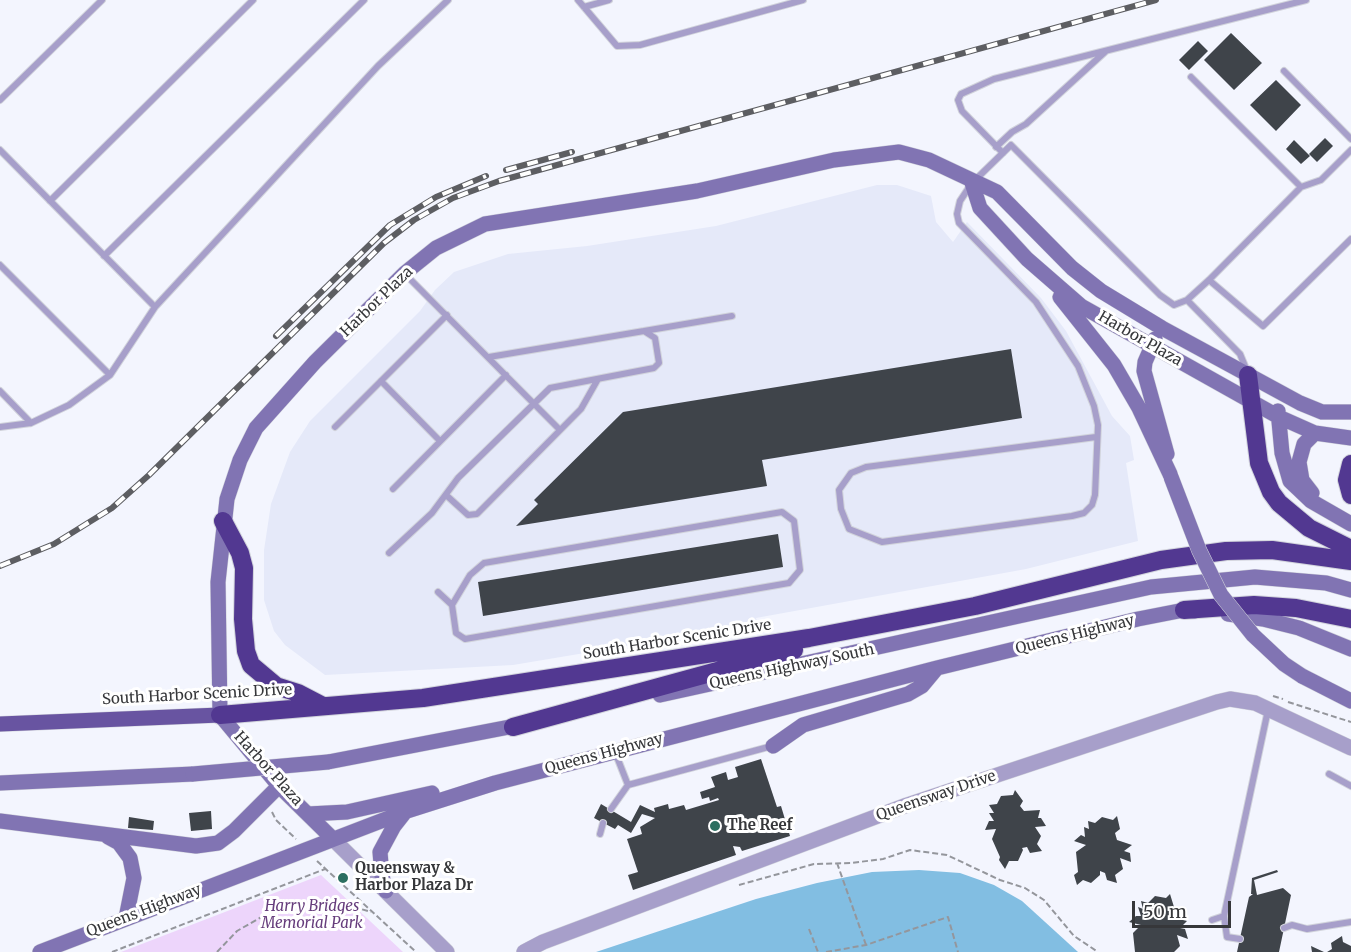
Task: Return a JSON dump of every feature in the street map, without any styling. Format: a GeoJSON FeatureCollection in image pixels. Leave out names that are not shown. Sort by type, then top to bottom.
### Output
{"type":"FeatureCollection","features":[{"type":"Feature","properties":{"kind":"highway"},"geometry":{"type":"LineString","coordinates":[[1248,375],[1259,463],[1271,492],[1280,504],[1309,528],[1351,549]]}},
{"type":"Feature","properties":{"kind":"highway"},"geometry":{"type":"LineString","coordinates":[[1351,464],[1347,480],[1351,495]]}},
{"type":"Feature","properties":{"kind":"highway"},"geometry":{"type":"LineString","coordinates":[[223,522],[240,553],[243,568],[243,619],[246,651],[251,665],[276,686],[298,693],[323,706]]}},
{"type":"Feature","properties":{"kind":"highway","name":"South Harbor Scenic Drive"},"geometry":{"type":"LineString","coordinates":[[220,715],[423,698],[903,621],[1161,560],[1226,551],[1272,550],[1351,561]]}},
{"type":"Feature","properties":{"kind":"highway"},"geometry":{"type":"LineString","coordinates":[[1184,610],[1254,605],[1286,607],[1351,619]]}},
{"type":"Feature","properties":{"kind":"highway"},"geometry":{"type":"LineString","coordinates":[[513,726],[903,621]]}},
{"type":"Feature","properties":{"kind":"main road","name":"Harbor Plaza"},"geometry":{"type":"LineString","coordinates":[[333,839],[279,786],[220,715],[218,582],[223,522],[233,479],[256,428],[315,362],[405,273],[436,248],[485,224],[697,191],[872,153],[899,152],[929,160],[972,183],[997,192],[1072,268],[1101,291],[1162,328],[1274,389],[1322,412],[1351,412]]}},
{"type":"Feature","properties":{"kind":"main road","name":"Harbor Plaza"},"geometry":{"type":"LineString","coordinates":[[972,183],[980,208],[1027,259],[1081,306],[1279,417],[1315,433],[1351,438]]}},
{"type":"Feature","properties":{"kind":"main road"},"geometry":{"type":"LineString","coordinates":[[1027,259],[1114,365],[1139,408],[1170,476],[1198,550],[1221,595],[1253,635],[1284,664],[1302,676],[1351,701]]}},
{"type":"Feature","properties":{"kind":"main road"},"geometry":{"type":"LineString","coordinates":[[1162,328],[1145,362],[1146,384],[1166,447],[1170,476]]}},
{"type":"Feature","properties":{"kind":"main road"},"geometry":{"type":"LineString","coordinates":[[1274,389],[1279,417],[1281,453],[1290,481],[1311,501],[1351,524]]}},
{"type":"Feature","properties":{"kind":"main road"},"geometry":{"type":"LineString","coordinates":[[1315,433],[1304,444],[1300,453],[1299,470],[1302,480],[1311,492],[1336,516]]}},
{"type":"Feature","properties":{"kind":"main road","name":"Queens Highway South"},"geometry":{"type":"LineString","coordinates":[[0,783],[193,774],[328,762],[513,726],[1150,587],[1256,577],[1326,583],[1351,590]]}},
{"type":"Feature","properties":{"kind":"main road","name":"Queens Highway"},"geometry":{"type":"LineString","coordinates":[[40,952],[406,811],[614,750],[938,668],[1184,610],[1263,619],[1299,628],[1351,649]]}},
{"type":"Feature","properties":{"kind":"main road"},"geometry":{"type":"LineString","coordinates":[[773,746],[803,725],[908,694],[922,686],[938,668]]}},
{"type":"Feature","properties":{"kind":"main road","name":"South Harbor Scenic Drive"},"geometry":{"type":"LineString","coordinates":[[0,724],[220,715]]}},
{"type":"Feature","properties":{"kind":"main road"},"geometry":{"type":"LineString","coordinates":[[309,814],[347,812],[558,766]]}},
{"type":"Feature","properties":{"kind":"main road"},"geometry":{"type":"LineString","coordinates":[[0,821],[196,846],[218,843],[234,831],[279,786]]}},
{"type":"Feature","properties":{"kind":"main road"},"geometry":{"type":"LineString","coordinates":[[386,891],[380,852],[394,826],[406,811]]}},
{"type":"Feature","properties":{"kind":"main road"},"geometry":{"type":"LineString","coordinates":[[105,835],[119,843],[130,858],[134,878],[126,918]]}},
{"type":"Feature","properties":{"kind":"street","name":"Queensway Drive"},"geometry":{"type":"LineString","coordinates":[[524,952],[543,942],[907,805],[1230,699],[1255,703],[1351,748]]}},
{"type":"Feature","properties":{"kind":"street"},"geometry":{"type":"LineString","coordinates":[[333,839],[447,952]]}},
{"type":"Feature","properties":{"kind":"lane"},"geometry":{"type":"LineString","coordinates":[[0,100],[102,0]]}},
{"type":"Feature","properties":{"kind":"lane"},"geometry":{"type":"LineString","coordinates":[[50,201],[253,0]]}},
{"type":"Feature","properties":{"kind":"lane"},"geometry":{"type":"LineString","coordinates":[[104,256],[364,0]]}},
{"type":"Feature","properties":{"kind":"lane"},"geometry":{"type":"LineString","coordinates":[[0,433],[69,405],[111,375],[155,307],[378,66],[448,0]]}},
{"type":"Feature","properties":{"kind":"lane"},"geometry":{"type":"LineString","coordinates":[[578,0],[617,46],[640,45],[803,0]]}},
{"type":"Feature","properties":{"kind":"lane"},"geometry":{"type":"LineString","coordinates":[[584,7],[609,0]]}},
{"type":"Feature","properties":{"kind":"lane"},"geometry":{"type":"LineString","coordinates":[[1003,153],[962,111],[958,100],[961,94],[994,79],[1306,0]]}},
{"type":"Feature","properties":{"kind":"lane"},"geometry":{"type":"LineString","coordinates":[[996,147],[1012,132],[1026,124],[1109,49]]}},
{"type":"Feature","properties":{"kind":"lane"},"geometry":{"type":"LineString","coordinates":[[1284,71],[1351,139]]}},
{"type":"Feature","properties":{"kind":"lane"},"geometry":{"type":"LineString","coordinates":[[1191,77],[1301,187]]}},
{"type":"Feature","properties":{"kind":"lane"},"geometry":{"type":"LineString","coordinates":[[1096,437],[866,467],[851,473],[839,490],[841,509],[849,529],[882,542],[1084,513],[1092,505],[1095,495],[1098,426],[1094,406],[1078,366],[1036,302],[959,223],[957,214],[960,201],[972,183],[1011,145],[1160,295],[1174,305],[1187,300],[1209,280],[1301,187],[1321,180],[1351,150]]}},
{"type":"Feature","properties":{"kind":"lane"},"geometry":{"type":"LineString","coordinates":[[0,150],[155,307]]}},
{"type":"Feature","properties":{"kind":"lane"},"geometry":{"type":"LineString","coordinates":[[1209,280],[1263,326],[1351,239]]}},
{"type":"Feature","properties":{"kind":"lane"},"geometry":{"type":"LineString","coordinates":[[0,264],[111,375]]}},
{"type":"Feature","properties":{"kind":"lane"},"geometry":{"type":"LineString","coordinates":[[405,273],[560,430]]}},
{"type":"Feature","properties":{"kind":"lane"},"geometry":{"type":"LineString","coordinates":[[1187,300],[1240,354],[1248,375]]}},
{"type":"Feature","properties":{"kind":"lane"},"geometry":{"type":"LineString","coordinates":[[335,427],[447,315]]}},
{"type":"Feature","properties":{"kind":"lane"},"geometry":{"type":"LineString","coordinates":[[489,357],[732,316]]}},
{"type":"Feature","properties":{"kind":"lane"},"geometry":{"type":"LineString","coordinates":[[389,553],[432,513],[458,478],[550,388],[654,368],[659,363],[655,338],[644,331]]}},
{"type":"Feature","properties":{"kind":"lane"},"geometry":{"type":"LineString","coordinates":[[393,489],[506,375]]}},
{"type":"Feature","properties":{"kind":"lane"},"geometry":{"type":"LineString","coordinates":[[446,495],[468,515],[477,514],[581,409],[598,379]]}},
{"type":"Feature","properties":{"kind":"lane"},"geometry":{"type":"LineString","coordinates":[[381,381],[440,441]]}},
{"type":"Feature","properties":{"kind":"lane"},"geometry":{"type":"LineString","coordinates":[[0,391],[28,423]]}},
{"type":"Feature","properties":{"kind":"lane"},"geometry":{"type":"LineString","coordinates":[[0,427],[28,423]]}},
{"type":"Feature","properties":{"kind":"lane"},"geometry":{"type":"LineString","coordinates":[[438,592],[452,605],[456,633],[465,639],[789,583],[800,570],[794,521],[782,512],[484,563],[470,575],[452,605]]}},
{"type":"Feature","properties":{"kind":"lane"},"geometry":{"type":"LineString","coordinates":[[1240,939],[1227,937],[1224,916],[1268,710]]}},
{"type":"Feature","properties":{"kind":"lane"},"geometry":{"type":"LineString","coordinates":[[611,809],[628,785],[773,746]]}},
{"type":"Feature","properties":{"kind":"lane"},"geometry":{"type":"LineString","coordinates":[[614,750],[628,785]]}},
{"type":"Feature","properties":{"kind":"lane"},"geometry":{"type":"LineString","coordinates":[[1329,774],[1351,786]]}},
{"type":"Feature","properties":{"kind":"lane"},"geometry":{"type":"LineString","coordinates":[[600,834],[603,823]]}},
{"type":"Feature","properties":{"kind":"lane"},"geometry":{"type":"LineString","coordinates":[[1212,920],[1224,916]]}},
{"type":"Feature","properties":{"kind":"lane"},"geometry":{"type":"LineString","coordinates":[[1284,928],[1292,925],[1307,929],[1351,922]]}},
{"type":"Feature","properties":{"kind":"path"},"geometry":{"type":"LineString","coordinates":[[1268,710],[1274,694],[1351,722]]}},
{"type":"Feature","properties":{"kind":"path"},"geometry":{"type":"LineString","coordinates":[[271,809],[276,820],[299,842]]}},
{"type":"Feature","properties":{"kind":"path"},"geometry":{"type":"LineString","coordinates":[[738,885],[814,864],[883,859],[910,850],[947,855],[1000,880],[1025,888],[1044,900],[1074,936],[1098,952]]}},
{"type":"Feature","properties":{"kind":"path"},"geometry":{"type":"LineString","coordinates":[[837,864],[866,945]]}},
{"type":"Feature","properties":{"kind":"path"},"geometry":{"type":"LineString","coordinates":[[112,952],[325,869],[416,952]]}},
{"type":"Feature","properties":{"kind":"path"},"geometry":{"type":"LineString","coordinates":[[217,952],[237,931],[270,912],[295,904],[315,900],[337,902],[374,913]]}},
{"type":"Feature","properties":{"kind":"path"},"geometry":{"type":"LineString","coordinates":[[826,952],[866,945],[948,917],[958,952]]}},
{"type":"Feature","properties":{"kind":"path"},"geometry":{"type":"LineString","coordinates":[[809,929],[818,952]]}},
{"type":"Feature","properties":{"kind":"shaded area"},"geometry":{"type":"Polygon","coordinates":[[[877,185],[897,185],[931,196],[936,222],[953,242],[967,222],[1041,298],[1066,331],[1112,416],[1130,436],[1134,460],[1126,463],[1138,541],[1026,569],[756,618],[758,624],[513,665],[325,675],[285,645],[274,631],[264,600],[264,550],[271,504],[290,452],[310,421],[420,311],[435,290],[454,272],[508,254],[587,246],[716,226],[877,185]]]}},
{"type":"Feature","properties":{"kind":"green space","name":"Harry Bridges Memorial Park"},"geometry":{"type":"Polygon","coordinates":[[[321,875],[403,952],[121,952],[321,875]]]}},
{"type":"Feature","properties":{"kind":"water"},"geometry":{"type":"Polygon","coordinates":[[[919,870],[960,873],[994,885],[1022,901],[1078,952],[596,952],[756,899],[817,883],[872,872],[919,870]]]}},
{"type":"Feature","properties":{"kind":"building"},"geometry":{"type":"Polygon","coordinates":[[[1231,33],[1262,63],[1234,90],[1204,60],[1231,33]]]}},
{"type":"Feature","properties":{"kind":"building"},"geometry":{"type":"Polygon","coordinates":[[[1198,41],[1208,51],[1189,70],[1179,60],[1198,41]]]}},
{"type":"Feature","properties":{"kind":"building"},"geometry":{"type":"Polygon","coordinates":[[[1276,80],[1301,105],[1276,131],[1250,105],[1276,80]]]}},
{"type":"Feature","properties":{"kind":"building"},"geometry":{"type":"Polygon","coordinates":[[[1325,138],[1333,146],[1317,162],[1309,154],[1325,138]]]}},
{"type":"Feature","properties":{"kind":"building"},"geometry":{"type":"Polygon","coordinates":[[[1294,140],[1310,156],[1301,164],[1286,149],[1294,140]]]}},
{"type":"Feature","properties":{"kind":"building"},"geometry":{"type":"Polygon","coordinates":[[[1011,349],[1022,418],[762,460],[767,486],[516,526],[538,504],[534,500],[623,412],[1011,349]]]}},
{"type":"Feature","properties":{"kind":"building"},"geometry":{"type":"Polygon","coordinates":[[[778,534],[783,567],[483,616],[478,582],[778,534]]]}},
{"type":"Feature","properties":{"kind":"building","name":"The Reef"},"geometry":{"type":"Polygon","coordinates":[[[761,759],[777,807],[781,806],[790,836],[742,851],[740,847],[733,846],[736,855],[633,890],[628,875],[638,872],[627,839],[642,834],[640,827],[655,818],[642,814],[631,833],[618,825],[615,829],[594,818],[601,804],[631,822],[640,805],[655,812],[654,808],[668,804],[669,809],[684,805],[686,810],[719,800],[718,798],[710,801],[709,797],[702,799],[700,792],[715,787],[711,777],[726,772],[728,780],[738,777],[735,767],[761,759]]]}},
{"type":"Feature","properties":{"kind":"building"},"geometry":{"type":"Polygon","coordinates":[[[1015,790],[1023,801],[1020,806],[1024,811],[1040,810],[1038,818],[1041,818],[1046,826],[1035,827],[1041,836],[1037,844],[1042,851],[1030,853],[1027,847],[1022,848],[1018,861],[1009,861],[1005,869],[999,860],[1000,857],[992,839],[996,829],[985,830],[989,821],[994,821],[989,813],[994,813],[989,805],[997,804],[1001,796],[1013,795],[1015,790]]]}},
{"type":"Feature","properties":{"kind":"building"},"geometry":{"type":"Polygon","coordinates":[[[211,811],[212,829],[191,831],[189,813],[211,811]]]}},
{"type":"Feature","properties":{"kind":"building"},"geometry":{"type":"Polygon","coordinates":[[[1117,816],[1120,829],[1115,833],[1117,840],[1132,845],[1124,851],[1130,853],[1131,862],[1120,858],[1123,869],[1115,875],[1117,883],[1107,880],[1105,873],[1100,871],[1100,875],[1091,883],[1083,880],[1077,885],[1074,875],[1078,872],[1076,852],[1086,845],[1074,841],[1081,835],[1085,837],[1084,827],[1089,829],[1088,821],[1095,823],[1102,817],[1113,820],[1117,816]]]}},
{"type":"Feature","properties":{"kind":"building"},"geometry":{"type":"Polygon","coordinates":[[[129,817],[154,821],[153,830],[128,828],[129,817]]]}},
{"type":"Feature","properties":{"kind":"building"},"geometry":{"type":"Polygon","coordinates":[[[1277,870],[1278,872],[1254,880],[1257,895],[1283,888],[1291,895],[1279,952],[1237,952],[1249,897],[1253,894],[1251,894],[1252,878],[1277,870]]]}},
{"type":"Feature","properties":{"kind":"building"},"geometry":{"type":"Polygon","coordinates":[[[1170,894],[1174,907],[1170,911],[1171,917],[1187,921],[1180,928],[1185,929],[1188,939],[1177,935],[1180,946],[1174,952],[1135,952],[1133,933],[1141,925],[1129,922],[1136,916],[1141,916],[1138,907],[1143,909],[1141,901],[1148,903],[1155,896],[1166,898],[1170,894]]]}},
{"type":"Feature","properties":{"kind":"building"},"geometry":{"type":"Polygon","coordinates":[[[1342,936],[1343,942],[1351,946],[1351,952],[1327,952],[1332,949],[1331,943],[1342,936]]]}},
{"type":"Feature","properties":{"kind":"building"},"geometry":{"type":"Polygon","coordinates":[[[1311,946],[1324,952],[1312,952],[1311,946]]]}},
{"type":"Feature","properties":{"kind":"railway"},"geometry":{"type":"LineString","coordinates":[[0,566],[54,544],[112,508],[149,475],[384,243],[414,220],[453,198],[499,181],[1156,0]]}},
{"type":"Feature","properties":{"kind":"railway"},"geometry":{"type":"LineString","coordinates":[[506,170],[572,152]]}},
{"type":"Feature","properties":{"kind":"railway"},"geometry":{"type":"LineString","coordinates":[[276,336],[390,225],[436,197],[486,176]]}},
{"type":"Feature","properties":{"kind":"place","name":"The Reef"},"geometry":{"type":"Point","coordinates":[715,826]}},
{"type":"Feature","properties":{"kind":"place","name":"Queensway & Harbor Plaza Dr"},"geometry":{"type":"Point","coordinates":[343,878]}}]}
